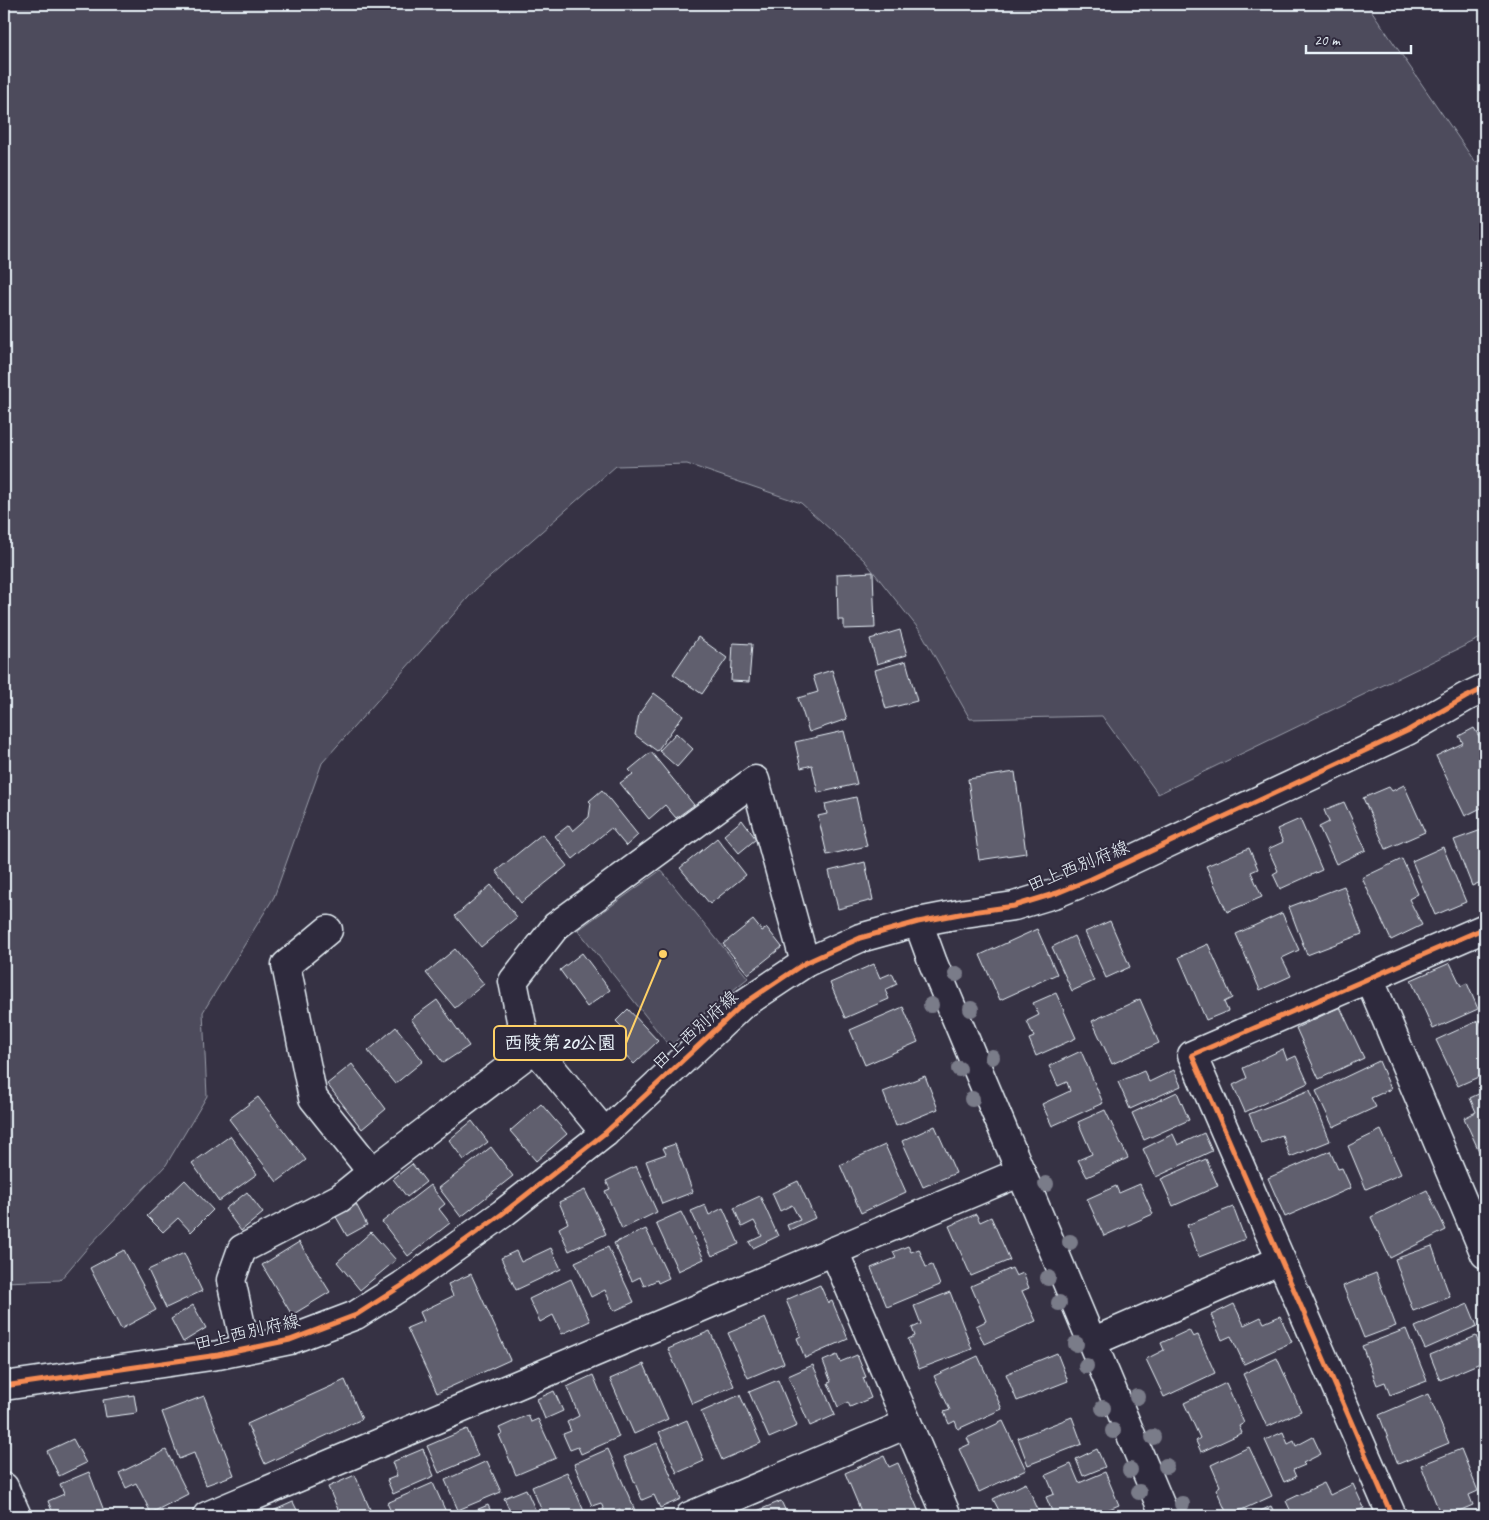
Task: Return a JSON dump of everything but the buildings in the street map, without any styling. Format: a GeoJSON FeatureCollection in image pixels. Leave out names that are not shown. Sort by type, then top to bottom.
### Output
{"type":"FeatureCollection","features":[{"type":"Feature","properties":{"kind":"street","name":"田上西別府線"},"geometry":{"type":"LineString","coordinates":[[4,1386],[218,1355],[290,1340],[356,1315],[403,1285],[502,1214],[604,1133],[742,1005],[805,964],[860,938],[918,922],[1014,906],[1057,893],[1091,879],[1407,731],[1485,688]]}},
{"type":"Feature","properties":{"kind":"street"},"geometry":{"type":"LineString","coordinates":[[604,1133],[524,1035],[514,981],[556,926],[756,780],[805,964]]}},
{"type":"Feature","properties":{"kind":"street"},"geometry":{"type":"LineString","coordinates":[[918,922],[936,972],[1165,1516]]}},
{"type":"Feature","properties":{"kind":"street"},"geometry":{"type":"LineString","coordinates":[[1392,1516],[1192,1054],[1485,928]]}},
{"type":"Feature","properties":{"kind":"street"},"geometry":{"type":"LineString","coordinates":[[328,930],[286,965],[313,1098],[372,1172]]}},
{"type":"Feature","properties":{"kind":"street"},"geometry":{"type":"LineString","coordinates":[[1369,978],[1485,1254]]}},
{"type":"Feature","properties":{"kind":"street"},"geometry":{"type":"LineString","coordinates":[[246,1349],[231,1280],[242,1249],[340,1198],[534,1048]]}},
{"type":"Feature","properties":{"kind":"street"},"geometry":{"type":"LineString","coordinates":[[220,1514],[1021,1172]]}},
{"type":"Feature","properties":{"kind":"street"},"geometry":{"type":"LineString","coordinates":[[834,1251],[946,1516]]}},
{"type":"Feature","properties":{"kind":"street"},"geometry":{"type":"LineString","coordinates":[[1092,1342],[1281,1260]]}},
{"type":"Feature","properties":{"kind":"street"},"geometry":{"type":"LineString","coordinates":[[690,1516],[907,1424]]}},
{"type":"Feature","properties":{"kind":"street"},"geometry":{"type":"LineString","coordinates":[[4,1486],[16,1516]]}},
{"type":"Feature","properties":{"kind":"shaded area"},"geometry":{"type":"Polygon","coordinates":[[[4,4],[1367,4],[1475,162],[1485,159],[1485,636],[1158,794],[1102,716],[970,719],[921,632],[864,560],[801,503],[687,464],[616,466],[475,590],[322,763],[274,897],[203,1012],[207,1096],[166,1165],[89,1246],[60,1280],[4,1282],[4,4]]]}},
{"type":"Feature","properties":{"kind":"shaded area"},"geometry":{"type":"Polygon","coordinates":[[[661,870],[748,978],[700,1017],[670,1047],[578,930],[661,870]]]}},
{"type":"Feature","properties":{"kind":"cycle path"},"geometry":{"type":"LineString","coordinates":[[4,1386],[218,1355],[290,1340],[356,1315],[403,1285],[502,1214],[605,1133],[742,1005],[805,963],[860,938],[918,922],[1014,906],[1057,893],[1091,879],[1407,731],[1485,688]]}},
{"type":"Feature","properties":{"kind":"cycle path"},"geometry":{"type":"LineString","coordinates":[[1392,1516],[1192,1055],[1485,928]]}},
{"type":"Feature","properties":{"kind":"place","name":"西陵第20公園"},"geometry":{"type":"Point","coordinates":[663,954]}}]}
